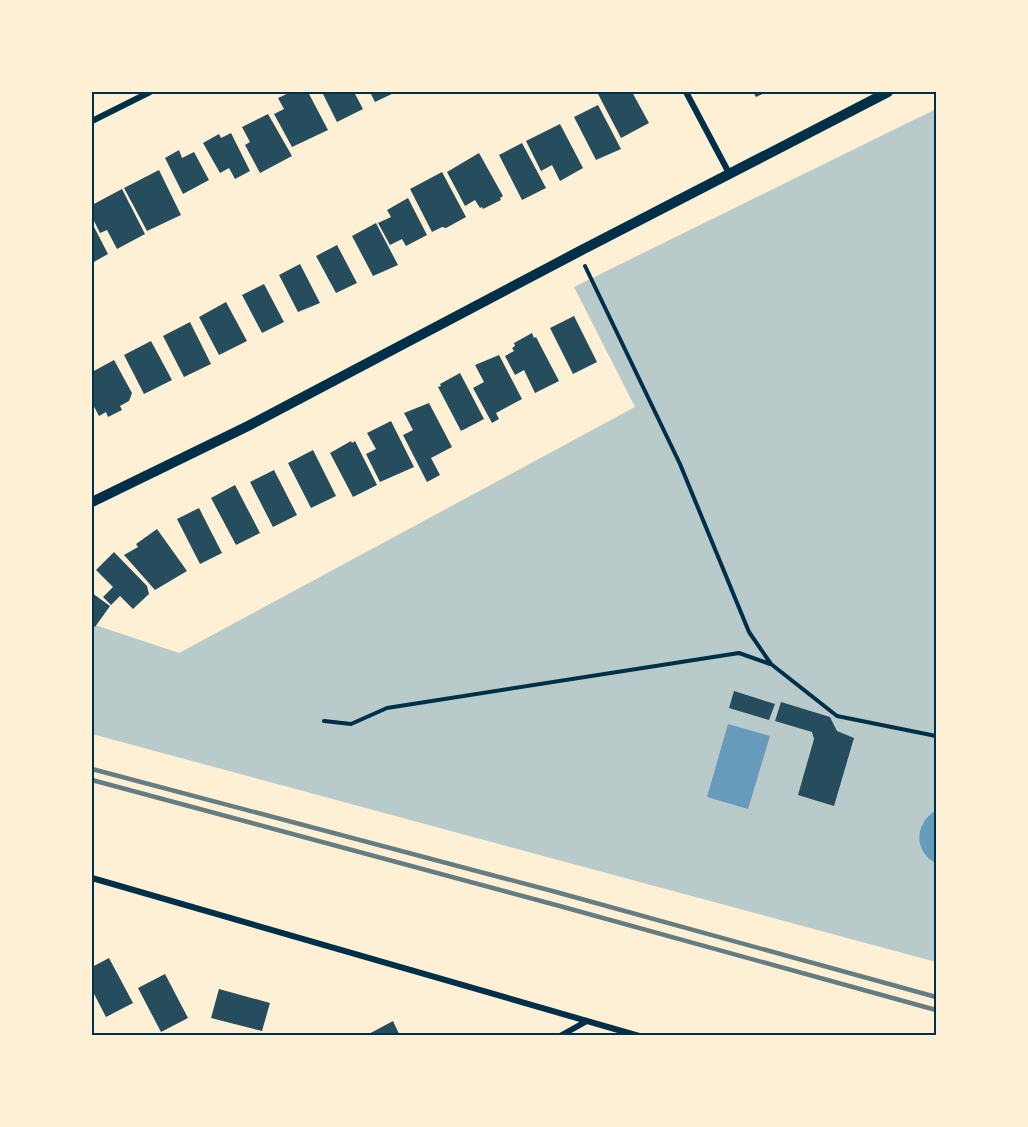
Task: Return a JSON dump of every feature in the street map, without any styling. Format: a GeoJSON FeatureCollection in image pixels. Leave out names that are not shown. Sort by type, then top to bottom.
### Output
{"type":"FeatureCollection","features":[{"type":"Feature","properties":{"kind":"street"},"geometry":{"type":"LineString","coordinates":[[92,121],[150,92]]}},
{"type":"Feature","properties":{"kind":"street"},"geometry":{"type":"LineString","coordinates":[[686,92],[729,173]]}},
{"type":"Feature","properties":{"kind":"street"},"geometry":{"type":"LineString","coordinates":[[92,502],[249,426],[729,173],[888,92]]}},
{"type":"Feature","properties":{"kind":"street"},"geometry":{"type":"LineString","coordinates":[[92,878],[639,1035]]}},
{"type":"Feature","properties":{"kind":"street"},"geometry":{"type":"LineString","coordinates":[[560,1035],[588,1021]]}},
{"type":"Feature","properties":{"kind":"path"},"geometry":{"type":"LineString","coordinates":[[578,252],[680,464],[749,632],[771,664],[837,716],[936,736]]}},
{"type":"Feature","properties":{"kind":"path"},"geometry":{"type":"LineString","coordinates":[[324,721],[351,724],[387,708],[739,653],[771,664]]}},
{"type":"Feature","properties":{"kind":"shaded area"},"geometry":{"type":"Polygon","coordinates":[[[936,109],[936,962],[92,734],[92,624],[179,653],[635,407],[574,287],[936,109]]]}},
{"type":"Feature","properties":{"kind":"water"},"geometry":{"type":"Polygon","coordinates":[[[728,724],[770,736],[748,809],[707,797],[728,724]]]}},
{"type":"Feature","properties":{"kind":"water"},"geometry":{"type":"Polygon","coordinates":[[[935,811],[936,863],[924,852],[919,838],[923,823],[935,811]]]}},
{"type":"Feature","properties":{"kind":"building"},"geometry":{"type":"Polygon","coordinates":[[[291,92],[308,92],[328,130],[292,147],[274,114],[284,109],[278,98],[291,92]]]}},
{"type":"Feature","properties":{"kind":"building"},"geometry":{"type":"Polygon","coordinates":[[[322,92],[354,92],[363,109],[337,122],[322,92]]]}},
{"type":"Feature","properties":{"kind":"building"},"geometry":{"type":"Polygon","coordinates":[[[370,92],[396,92],[375,102],[370,92]]]}},
{"type":"Feature","properties":{"kind":"building"},"geometry":{"type":"Polygon","coordinates":[[[597,92],[632,92],[649,123],[621,138],[597,92]]]}},
{"type":"Feature","properties":{"kind":"building"},"geometry":{"type":"Polygon","coordinates":[[[753,92],[767,92],[756,97],[753,92]]]}},
{"type":"Feature","properties":{"kind":"building"},"geometry":{"type":"Polygon","coordinates":[[[598,105],[621,149],[596,160],[574,117],[598,105]]]}},
{"type":"Feature","properties":{"kind":"building"},"geometry":{"type":"Polygon","coordinates":[[[268,114],[292,156],[260,173],[245,145],[250,142],[242,127],[268,114]]]}},
{"type":"Feature","properties":{"kind":"building"},"geometry":{"type":"Polygon","coordinates":[[[560,124],[583,168],[560,181],[552,165],[541,171],[526,141],[560,124]]]}},
{"type":"Feature","properties":{"kind":"building"},"geometry":{"type":"Polygon","coordinates":[[[231,133],[250,171],[235,179],[229,168],[220,173],[203,143],[219,134],[221,138],[231,133]]]}},
{"type":"Feature","properties":{"kind":"building"},"geometry":{"type":"Polygon","coordinates":[[[522,143],[546,188],[522,200],[499,155],[522,143]]]}},
{"type":"Feature","properties":{"kind":"building"},"geometry":{"type":"Polygon","coordinates":[[[179,150],[182,158],[194,152],[209,180],[183,194],[165,158],[179,150]]]}},
{"type":"Feature","properties":{"kind":"building"},"geometry":{"type":"Polygon","coordinates":[[[479,153],[503,196],[501,200],[483,209],[475,200],[465,206],[447,172],[479,153]]]}},
{"type":"Feature","properties":{"kind":"building"},"geometry":{"type":"Polygon","coordinates":[[[159,170],[181,215],[147,231],[124,188],[159,170]]]}},
{"type":"Feature","properties":{"kind":"building"},"geometry":{"type":"Polygon","coordinates":[[[442,172],[466,217],[446,228],[442,227],[432,232],[410,189],[442,172]]]}},
{"type":"Feature","properties":{"kind":"building"},"geometry":{"type":"Polygon","coordinates":[[[122,189],[145,234],[117,249],[107,230],[100,233],[92,217],[92,205],[122,189]]]}},
{"type":"Feature","properties":{"kind":"building"},"geometry":{"type":"Polygon","coordinates":[[[408,198],[427,235],[406,246],[402,239],[390,245],[378,223],[391,217],[387,210],[408,198]]]}},
{"type":"Feature","properties":{"kind":"building"},"geometry":{"type":"Polygon","coordinates":[[[92,223],[108,254],[92,263],[92,223]]]}},
{"type":"Feature","properties":{"kind":"building"},"geometry":{"type":"Polygon","coordinates":[[[376,223],[398,265],[373,276],[352,236],[376,223]]]}},
{"type":"Feature","properties":{"kind":"building"},"geometry":{"type":"Polygon","coordinates":[[[337,245],[357,283],[336,293],[316,256],[337,245]]]}},
{"type":"Feature","properties":{"kind":"building"},"geometry":{"type":"Polygon","coordinates":[[[300,264],[320,303],[298,312],[279,275],[300,264]]]}},
{"type":"Feature","properties":{"kind":"building"},"geometry":{"type":"Polygon","coordinates":[[[264,284],[284,322],[262,333],[242,295],[264,284]]]}},
{"type":"Feature","properties":{"kind":"building"},"geometry":{"type":"Polygon","coordinates":[[[226,302],[247,341],[219,355],[199,317],[226,302]]]}},
{"type":"Feature","properties":{"kind":"building"},"geometry":{"type":"Polygon","coordinates":[[[574,316],[597,362],[573,374],[550,328],[574,316]]]}},
{"type":"Feature","properties":{"kind":"building"},"geometry":{"type":"Polygon","coordinates":[[[190,322],[211,364],[184,377],[163,336],[190,322]]]}},
{"type":"Feature","properties":{"kind":"building"},"geometry":{"type":"Polygon","coordinates":[[[532,333],[559,381],[535,393],[524,370],[515,375],[505,356],[514,351],[512,348],[515,346],[514,343],[532,333]]]}},
{"type":"Feature","properties":{"kind":"building"},"geometry":{"type":"Polygon","coordinates":[[[151,341],[172,380],[144,394],[124,355],[151,341]]]}},
{"type":"Feature","properties":{"kind":"building"},"geometry":{"type":"Polygon","coordinates":[[[499,355],[522,399],[496,413],[499,419],[492,423],[473,388],[484,382],[475,365],[499,355]]]}},
{"type":"Feature","properties":{"kind":"building"},"geometry":{"type":"Polygon","coordinates":[[[114,360],[132,393],[129,401],[120,406],[122,410],[108,417],[106,412],[99,416],[92,403],[92,372],[114,360]]]}},
{"type":"Feature","properties":{"kind":"building"},"geometry":{"type":"Polygon","coordinates":[[[460,373],[484,419],[461,431],[438,387],[460,373]]]}},
{"type":"Feature","properties":{"kind":"building"},"geometry":{"type":"Polygon","coordinates":[[[429,403],[452,447],[431,458],[440,475],[427,482],[403,435],[413,430],[404,413],[429,403]]]}},
{"type":"Feature","properties":{"kind":"building"},"geometry":{"type":"Polygon","coordinates":[[[391,421],[414,467],[380,482],[366,454],[376,449],[367,433],[391,421]]]}},
{"type":"Feature","properties":{"kind":"building"},"geometry":{"type":"Polygon","coordinates":[[[351,441],[352,443],[355,441],[377,485],[353,497],[330,453],[351,441]]]}},
{"type":"Feature","properties":{"kind":"building"},"geometry":{"type":"Polygon","coordinates":[[[313,450],[336,496],[311,508],[288,463],[313,450]]]}},
{"type":"Feature","properties":{"kind":"building"},"geometry":{"type":"Polygon","coordinates":[[[274,470],[297,515],[273,527],[250,482],[274,470]]]}},
{"type":"Feature","properties":{"kind":"building"},"geometry":{"type":"Polygon","coordinates":[[[235,485],[260,533],[236,545],[211,498],[235,485]]]}},
{"type":"Feature","properties":{"kind":"building"},"geometry":{"type":"Polygon","coordinates":[[[199,508],[222,553],[200,564],[177,519],[199,508]]]}},
{"type":"Feature","properties":{"kind":"building"},"geometry":{"type":"Polygon","coordinates":[[[157,529],[187,571],[155,590],[124,555],[138,547],[136,544],[157,529]]]}},
{"type":"Feature","properties":{"kind":"building"},"geometry":{"type":"Polygon","coordinates":[[[114,552],[147,586],[149,594],[133,609],[120,596],[111,605],[103,597],[113,587],[96,570],[114,552]]]}},
{"type":"Feature","properties":{"kind":"building"},"geometry":{"type":"Polygon","coordinates":[[[92,593],[110,606],[95,627],[92,625],[92,593]]]}},
{"type":"Feature","properties":{"kind":"building"},"geometry":{"type":"Polygon","coordinates":[[[734,691],[775,704],[769,720],[729,708],[734,691]]]}},
{"type":"Feature","properties":{"kind":"building"},"geometry":{"type":"Polygon","coordinates":[[[781,702],[830,717],[837,731],[854,738],[834,806],[798,795],[814,739],[812,732],[775,721],[781,702]]]}},
{"type":"Feature","properties":{"kind":"building"},"geometry":{"type":"Polygon","coordinates":[[[109,958],[133,1003],[106,1017],[92,990],[92,967],[109,958]]]}},
{"type":"Feature","properties":{"kind":"building"},"geometry":{"type":"Polygon","coordinates":[[[165,974],[188,1018],[161,1032],[138,988],[165,974]]]}},
{"type":"Feature","properties":{"kind":"building"},"geometry":{"type":"Polygon","coordinates":[[[219,989],[270,1003],[262,1031],[211,1018],[219,989]]]}},
{"type":"Feature","properties":{"kind":"building"},"geometry":{"type":"Polygon","coordinates":[[[393,1021],[400,1036],[365,1036],[393,1021]]]}},
{"type":"Feature","properties":{"kind":"railway"},"geometry":{"type":"LineString","coordinates":[[92,769],[556,892],[936,997]]}},
{"type":"Feature","properties":{"kind":"railway"},"geometry":{"type":"LineString","coordinates":[[92,780],[936,1010]]}}]}
